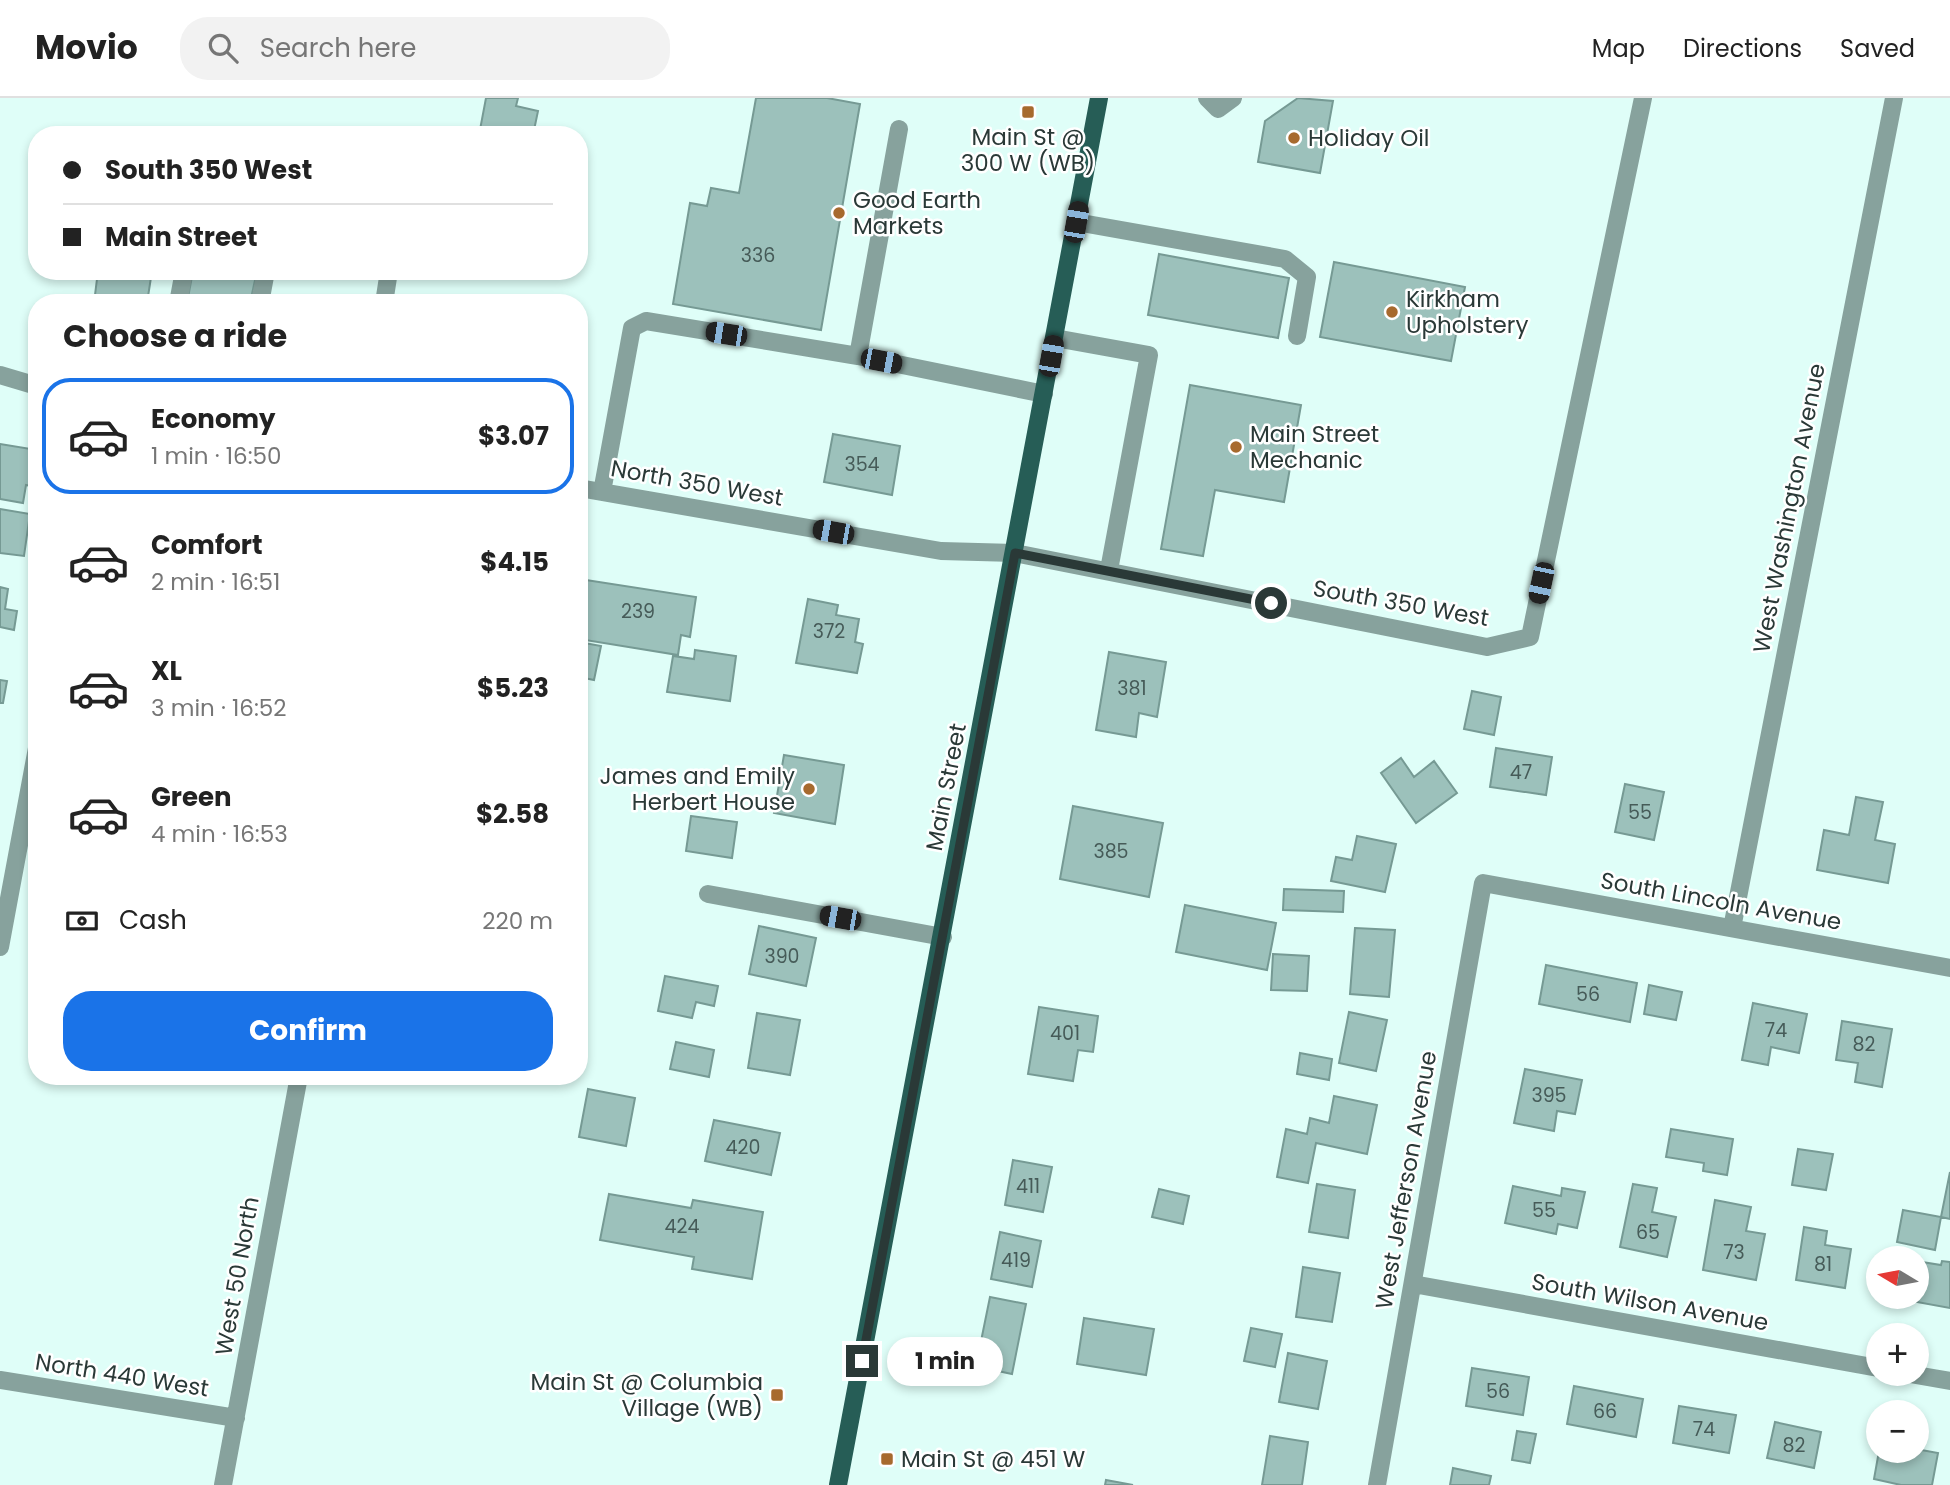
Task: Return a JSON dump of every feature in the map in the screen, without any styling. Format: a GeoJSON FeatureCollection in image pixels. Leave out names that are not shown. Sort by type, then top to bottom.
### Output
{"type":"FeatureCollection","features":[{"type":"Feature","properties":{"kind":"main road","name":"Main Street"},"geometry":{"type":"LineString","coordinates":[[838,1485],[1015,553],[1098,98]]}},
{"type":"Feature","properties":{"kind":"street"},"geometry":{"type":"LineString","coordinates":[[1208,98],[1219,109],[1233,98]]}},
{"type":"Feature","properties":{"kind":"street","name":"South 350 West"},"geometry":{"type":"LineString","coordinates":[[1015,553],[1487,647],[1530,637],[1643,98]]}},
{"type":"Feature","properties":{"kind":"street","name":"West Washington Avenue"},"geometry":{"type":"LineString","coordinates":[[1732,928],[1894,98]]}},
{"type":"Feature","properties":{"kind":"street"},"geometry":{"type":"LineString","coordinates":[[858,356],[899,129]]}},
{"type":"Feature","properties":{"kind":"street"},"geometry":{"type":"LineString","coordinates":[[1076,222],[1285,259],[1307,277],[1297,336]]}},
{"type":"Feature","properties":{"kind":"street"},"geometry":{"type":"LineString","coordinates":[[602,492],[632,328],[646,321],[858,356],[1044,394]]}},
{"type":"Feature","properties":{"kind":"street"},"geometry":{"type":"LineString","coordinates":[[1055,338],[1149,355],[1109,570]]}},
{"type":"Feature","properties":{"kind":"street"},"geometry":{"type":"LineString","coordinates":[[0,375],[28,383]]}},
{"type":"Feature","properties":{"kind":"street","name":"North 350 West"},"geometry":{"type":"LineString","coordinates":[[588,490],[941,551],[1015,553]]}},
{"type":"Feature","properties":{"kind":"street"},"geometry":{"type":"LineString","coordinates":[[0,947],[28,796]]}},
{"type":"Feature","properties":{"kind":"street","name":"South Lincoln Avenue"},"geometry":{"type":"LineString","coordinates":[[1483,883],[1950,968]]}},
{"type":"Feature","properties":{"kind":"street","name":"West Jefferson Avenue"},"geometry":{"type":"LineString","coordinates":[[1377,1485],[1483,883]]}},
{"type":"Feature","properties":{"kind":"street"},"geometry":{"type":"LineString","coordinates":[[708,894],[943,937]]}},
{"type":"Feature","properties":{"kind":"street","name":"West 50 North"},"geometry":{"type":"LineString","coordinates":[[223,1485],[297,1085]]}},
{"type":"Feature","properties":{"kind":"street","name":"South Wilson Avenue"},"geometry":{"type":"LineString","coordinates":[[1413,1284],[1866,1366]]}},
{"type":"Feature","properties":{"kind":"street"},"geometry":{"type":"LineString","coordinates":[[1929,1377],[1950,1381]]}},
{"type":"Feature","properties":{"kind":"street","name":"North 440 West"},"geometry":{"type":"LineString","coordinates":[[0,1380],[236,1418]]}},
{"type":"Feature","properties":{"kind":"building"},"geometry":{"type":"Polygon","coordinates":[[[486,98],[518,98],[516,106],[538,111],[535,126],[481,126],[486,98]]]}},
{"type":"Feature","properties":{"kind":"building"},"geometry":{"type":"Polygon","coordinates":[[[756,98],[827,98],[860,104],[821,330],[673,304],[690,203],[707,206],[711,188],[739,193],[756,98]]]}},
{"type":"Feature","properties":{"kind":"building"},"geometry":{"type":"Polygon","coordinates":[[[1298,98],[1333,101],[1320,173],[1258,162],[1265,121],[1298,98]]]}},
{"type":"Feature","properties":{"kind":"building"},"geometry":{"type":"Polygon","coordinates":[[[1159,254],[1289,278],[1278,338],[1148,315],[1159,254]]]}},
{"type":"Feature","properties":{"kind":"building","name":"Kirkham Upholstery"},"geometry":{"type":"Polygon","coordinates":[[[1334,262],[1465,287],[1451,361],[1320,337],[1334,262]]]}},
{"type":"Feature","properties":{"kind":"building"},"geometry":{"type":"Polygon","coordinates":[[[97,280],[151,280],[148,294],[95,294],[97,280]]]}},
{"type":"Feature","properties":{"kind":"building"},"geometry":{"type":"Polygon","coordinates":[[[191,280],[255,280],[252,294],[189,294],[191,280]]]}},
{"type":"Feature","properties":{"kind":"building","name":"Main Street Mechanic"},"geometry":{"type":"Polygon","coordinates":[[[1190,385],[1301,405],[1284,502],[1215,490],[1203,556],[1161,549],[1190,385]]]}},
{"type":"Feature","properties":{"kind":"building"},"geometry":{"type":"Polygon","coordinates":[[[833,434],[900,446],[892,495],[824,482],[833,434]]]}},
{"type":"Feature","properties":{"kind":"building"},"geometry":{"type":"Polygon","coordinates":[[[0,444],[28,449],[28,485],[23,503],[0,499],[0,444]]]}},
{"type":"Feature","properties":{"kind":"building"},"geometry":{"type":"Polygon","coordinates":[[[0,509],[28,514],[24,556],[0,553],[0,509]]]}},
{"type":"Feature","properties":{"kind":"building"},"geometry":{"type":"Polygon","coordinates":[[[588,580],[696,597],[690,637],[681,635],[678,655],[588,640],[588,580]]]}},
{"type":"Feature","properties":{"kind":"building"},"geometry":{"type":"Polygon","coordinates":[[[0,587],[8,589],[5,609],[17,611],[14,630],[0,627],[0,587]]]}},
{"type":"Feature","properties":{"kind":"building"},"geometry":{"type":"Polygon","coordinates":[[[808,599],[838,605],[836,615],[859,619],[855,642],[863,644],[857,673],[796,663],[808,599]]]}},
{"type":"Feature","properties":{"kind":"building"},"geometry":{"type":"Polygon","coordinates":[[[588,644],[601,646],[594,680],[588,679],[588,644]]]}},
{"type":"Feature","properties":{"kind":"building"},"geometry":{"type":"Polygon","coordinates":[[[695,650],[736,656],[730,701],[667,692],[673,656],[694,659],[695,650]]]}},
{"type":"Feature","properties":{"kind":"building"},"geometry":{"type":"Polygon","coordinates":[[[1109,652],[1166,662],[1157,717],[1139,713],[1136,737],[1096,730],[1109,652]]]}},
{"type":"Feature","properties":{"kind":"building"},"geometry":{"type":"Polygon","coordinates":[[[0,680],[7,681],[3,703],[0,703],[0,680]]]}},
{"type":"Feature","properties":{"kind":"building"},"geometry":{"type":"Polygon","coordinates":[[[1472,691],[1501,697],[1494,735],[1464,729],[1472,691]]]}},
{"type":"Feature","properties":{"kind":"building"},"geometry":{"type":"Polygon","coordinates":[[[1496,748],[1552,757],[1546,795],[1490,787],[1496,748]]]}},
{"type":"Feature","properties":{"kind":"building","name":"James and Emily Herbert House"},"geometry":{"type":"Polygon","coordinates":[[[784,755],[844,765],[835,824],[774,813],[784,755]]]}},
{"type":"Feature","properties":{"kind":"building"},"geometry":{"type":"Polygon","coordinates":[[[1401,758],[1414,777],[1434,761],[1457,793],[1416,823],[1381,773],[1401,758]]]}},
{"type":"Feature","properties":{"kind":"building"},"geometry":{"type":"Polygon","coordinates":[[[1625,784],[1664,792],[1654,840],[1615,832],[1625,784]]]}},
{"type":"Feature","properties":{"kind":"building"},"geometry":{"type":"Polygon","coordinates":[[[1856,797],[1883,802],[1875,840],[1895,844],[1888,883],[1817,870],[1824,830],[1849,835],[1856,797]]]}},
{"type":"Feature","properties":{"kind":"building"},"geometry":{"type":"Polygon","coordinates":[[[1073,806],[1163,823],[1149,897],[1060,879],[1073,806]]]}},
{"type":"Feature","properties":{"kind":"building"},"geometry":{"type":"Polygon","coordinates":[[[691,816],[737,822],[732,858],[686,851],[691,816]]]}},
{"type":"Feature","properties":{"kind":"building"},"geometry":{"type":"Polygon","coordinates":[[[1357,836],[1396,844],[1385,892],[1331,881],[1336,857],[1352,860],[1357,836]]]}},
{"type":"Feature","properties":{"kind":"building"},"geometry":{"type":"Polygon","coordinates":[[[1284,889],[1344,891],[1343,912],[1283,910],[1284,889]]]}},
{"type":"Feature","properties":{"kind":"building"},"geometry":{"type":"Polygon","coordinates":[[[1185,905],[1276,923],[1267,970],[1176,952],[1185,905]]]}},
{"type":"Feature","properties":{"kind":"building"},"geometry":{"type":"Polygon","coordinates":[[[759,926],[816,938],[806,986],[749,974],[759,926]]]}},
{"type":"Feature","properties":{"kind":"building"},"geometry":{"type":"Polygon","coordinates":[[[1355,928],[1395,930],[1389,997],[1350,994],[1355,928]]]}},
{"type":"Feature","properties":{"kind":"building"},"geometry":{"type":"Polygon","coordinates":[[[1273,954],[1309,956],[1307,991],[1271,990],[1273,954]]]}},
{"type":"Feature","properties":{"kind":"building"},"geometry":{"type":"Polygon","coordinates":[[[1546,965],[1637,983],[1630,1022],[1539,1004],[1546,965]]]}},
{"type":"Feature","properties":{"kind":"building"},"geometry":{"type":"Polygon","coordinates":[[[665,976],[718,986],[714,1006],[696,1002],[692,1018],[658,1011],[665,976]]]}},
{"type":"Feature","properties":{"kind":"building"},"geometry":{"type":"Polygon","coordinates":[[[1649,985],[1682,992],[1676,1020],[1644,1014],[1649,985]]]}},
{"type":"Feature","properties":{"kind":"building"},"geometry":{"type":"Polygon","coordinates":[[[1753,1003],[1807,1014],[1799,1053],[1771,1047],[1768,1065],[1742,1060],[1753,1003]]]}},
{"type":"Feature","properties":{"kind":"building"},"geometry":{"type":"Polygon","coordinates":[[[1039,1007],[1098,1016],[1093,1052],[1078,1050],[1073,1081],[1028,1074],[1039,1007]]]}},
{"type":"Feature","properties":{"kind":"building"},"geometry":{"type":"Polygon","coordinates":[[[1349,1012],[1387,1020],[1376,1071],[1339,1063],[1349,1012]]]}},
{"type":"Feature","properties":{"kind":"building"},"geometry":{"type":"Polygon","coordinates":[[[757,1013],[800,1020],[790,1075],[748,1068],[757,1013]]]}},
{"type":"Feature","properties":{"kind":"building"},"geometry":{"type":"Polygon","coordinates":[[[1842,1021],[1892,1029],[1882,1087],[1855,1082],[1858,1063],[1836,1060],[1842,1021]]]}},
{"type":"Feature","properties":{"kind":"building"},"geometry":{"type":"Polygon","coordinates":[[[676,1042],[714,1050],[709,1077],[670,1069],[676,1042]]]}},
{"type":"Feature","properties":{"kind":"building"},"geometry":{"type":"Polygon","coordinates":[[[1300,1053],[1332,1059],[1329,1080],[1297,1074],[1300,1053]]]}},
{"type":"Feature","properties":{"kind":"building"},"geometry":{"type":"Polygon","coordinates":[[[1525,1069],[1582,1080],[1575,1114],[1557,1111],[1554,1131],[1514,1123],[1525,1069]]]}},
{"type":"Feature","properties":{"kind":"building"},"geometry":{"type":"Polygon","coordinates":[[[588,1089],[635,1098],[626,1146],[579,1137],[588,1089]]]}},
{"type":"Feature","properties":{"kind":"building"},"geometry":{"type":"Polygon","coordinates":[[[1334,1096],[1377,1105],[1367,1154],[1316,1143],[1308,1183],[1277,1177],[1286,1129],[1307,1134],[1310,1118],[1329,1123],[1334,1096]]]}},
{"type":"Feature","properties":{"kind":"building"},"geometry":{"type":"Polygon","coordinates":[[[714,1120],[780,1133],[771,1175],[705,1161],[714,1120]]]}},
{"type":"Feature","properties":{"kind":"building"},"geometry":{"type":"Polygon","coordinates":[[[1671,1129],[1733,1139],[1727,1175],[1703,1171],[1704,1163],[1666,1157],[1671,1129]]]}},
{"type":"Feature","properties":{"kind":"building"},"geometry":{"type":"Polygon","coordinates":[[[1798,1149],[1833,1154],[1826,1190],[1792,1185],[1798,1149]]]}},
{"type":"Feature","properties":{"kind":"building"},"geometry":{"type":"Polygon","coordinates":[[[1013,1160],[1052,1167],[1043,1212],[1005,1205],[1013,1160]]]}},
{"type":"Feature","properties":{"kind":"building"},"geometry":{"type":"Polygon","coordinates":[[[1950,1172],[1950,1219],[1941,1217],[1950,1172]]]}},
{"type":"Feature","properties":{"kind":"building"},"geometry":{"type":"Polygon","coordinates":[[[1317,1184],[1355,1190],[1348,1238],[1309,1232],[1317,1184]]]}},
{"type":"Feature","properties":{"kind":"building"},"geometry":{"type":"Polygon","coordinates":[[[1633,1184],[1657,1188],[1652,1212],[1676,1217],[1667,1257],[1620,1247],[1633,1184]]]}},
{"type":"Feature","properties":{"kind":"building"},"geometry":{"type":"Polygon","coordinates":[[[1513,1186],[1561,1196],[1562,1188],[1585,1192],[1577,1228],[1558,1224],[1556,1234],[1505,1223],[1513,1186]]]}},
{"type":"Feature","properties":{"kind":"building"},"geometry":{"type":"Polygon","coordinates":[[[1159,1189],[1189,1196],[1183,1224],[1152,1217],[1159,1189]]]}},
{"type":"Feature","properties":{"kind":"building"},"geometry":{"type":"Polygon","coordinates":[[[609,1194],[691,1208],[693,1200],[763,1212],[752,1279],[692,1269],[694,1257],[600,1240],[609,1194]]]}},
{"type":"Feature","properties":{"kind":"building"},"geometry":{"type":"Polygon","coordinates":[[[1715,1200],[1751,1207],[1746,1231],[1765,1234],[1756,1280],[1703,1270],[1715,1200]]]}},
{"type":"Feature","properties":{"kind":"building"},"geometry":{"type":"Polygon","coordinates":[[[1903,1210],[1941,1217],[1935,1250],[1929,1249],[1929,1246],[1897,1242],[1903,1210]]]}},
{"type":"Feature","properties":{"kind":"building"},"geometry":{"type":"Polygon","coordinates":[[[1804,1227],[1827,1231],[1825,1245],[1851,1249],[1845,1288],[1796,1280],[1804,1227]]]}},
{"type":"Feature","properties":{"kind":"building"},"geometry":{"type":"Polygon","coordinates":[[[1000,1232],[1041,1241],[1032,1287],[991,1279],[1000,1232]]]}},
{"type":"Feature","properties":{"kind":"building"},"geometry":{"type":"Polygon","coordinates":[[[1942,1261],[1950,1262],[1950,1308],[1929,1304],[1929,1263],[1941,1265],[1942,1261]]]}},
{"type":"Feature","properties":{"kind":"building"},"geometry":{"type":"Polygon","coordinates":[[[1303,1267],[1340,1273],[1332,1322],[1296,1317],[1303,1267]]]}},
{"type":"Feature","properties":{"kind":"building"},"geometry":{"type":"Polygon","coordinates":[[[990,1297],[1026,1304],[1012,1374],[993,1370],[997,1354],[979,1351],[990,1297]]]}},
{"type":"Feature","properties":{"kind":"building"},"geometry":{"type":"Polygon","coordinates":[[[1084,1318],[1154,1329],[1146,1375],[1077,1364],[1084,1318]]]}},
{"type":"Feature","properties":{"kind":"building"},"geometry":{"type":"Polygon","coordinates":[[[1251,1328],[1282,1334],[1275,1367],[1244,1361],[1251,1328]]]}},
{"type":"Feature","properties":{"kind":"building"},"geometry":{"type":"Polygon","coordinates":[[[1288,1353],[1327,1361],[1318,1409],[1279,1402],[1288,1353]]]}},
{"type":"Feature","properties":{"kind":"building"},"geometry":{"type":"Polygon","coordinates":[[[1472,1368],[1529,1377],[1523,1415],[1466,1406],[1472,1368]]]}},
{"type":"Feature","properties":{"kind":"building"},"geometry":{"type":"Polygon","coordinates":[[[1574,1386],[1643,1399],[1636,1437],[1567,1424],[1574,1386]]]}},
{"type":"Feature","properties":{"kind":"building"},"geometry":{"type":"Polygon","coordinates":[[[1679,1406],[1736,1415],[1729,1453],[1673,1443],[1679,1406]]]}},
{"type":"Feature","properties":{"kind":"building"},"geometry":{"type":"Polygon","coordinates":[[[1775,1422],[1821,1432],[1814,1468],[1767,1458],[1775,1422]]]}},
{"type":"Feature","properties":{"kind":"building"},"geometry":{"type":"Polygon","coordinates":[[[1517,1431],[1536,1434],[1530,1463],[1512,1460],[1517,1431]]]}},
{"type":"Feature","properties":{"kind":"building"},"geometry":{"type":"Polygon","coordinates":[[[1270,1436],[1308,1442],[1302,1485],[1262,1485],[1270,1436]]]}},
{"type":"Feature","properties":{"kind":"building"},"geometry":{"type":"Polygon","coordinates":[[[1929,1451],[1938,1453],[1932,1485],[1901,1485],[1874,1479],[1877,1463],[1929,1463],[1929,1451]]]}},
{"type":"Feature","properties":{"kind":"building"},"geometry":{"type":"Polygon","coordinates":[[[1453,1468],[1491,1476],[1489,1485],[1450,1485],[1453,1468]]]}},
{"type":"Feature","properties":{"kind":"building"},"geometry":{"type":"Polygon","coordinates":[[[1106,1480],[1133,1485],[1105,1485],[1106,1480]]]}},
{"type":"Feature","properties":{"kind":"place","name":"Main St @ 300 W (WB)"},"geometry":{"type":"Point","coordinates":[1028,112]}},
{"type":"Feature","properties":{"kind":"place","name":"Holiday Oil"},"geometry":{"type":"Point","coordinates":[1294,138]}},
{"type":"Feature","properties":{"kind":"place","name":"Good Earth Markets"},"geometry":{"type":"Point","coordinates":[839,213]}},
{"type":"Feature","properties":{"kind":"place","name":"Kirkham Upholstery"},"geometry":{"type":"Point","coordinates":[1392,312]}},
{"type":"Feature","properties":{"kind":"place","name":"Main Street Mechanic"},"geometry":{"type":"Point","coordinates":[1236,447]}},
{"type":"Feature","properties":{"kind":"place","name":"James and Emily Herbert House"},"geometry":{"type":"Point","coordinates":[809,789]}},
{"type":"Feature","properties":{"kind":"place","name":"Main St @ Columbia Village (WB)"},"geometry":{"type":"Point","coordinates":[777,1395]}},
{"type":"Feature","properties":{"kind":"place","name":"Main St @ 451 W"},"geometry":{"type":"Point","coordinates":[887,1459]}},
{"type":"Feature","properties":{"kind":"route"},"geometry":{"type":"LineString","coordinates":[[862,1361],[1015,553],[1271,603]]}}]}
